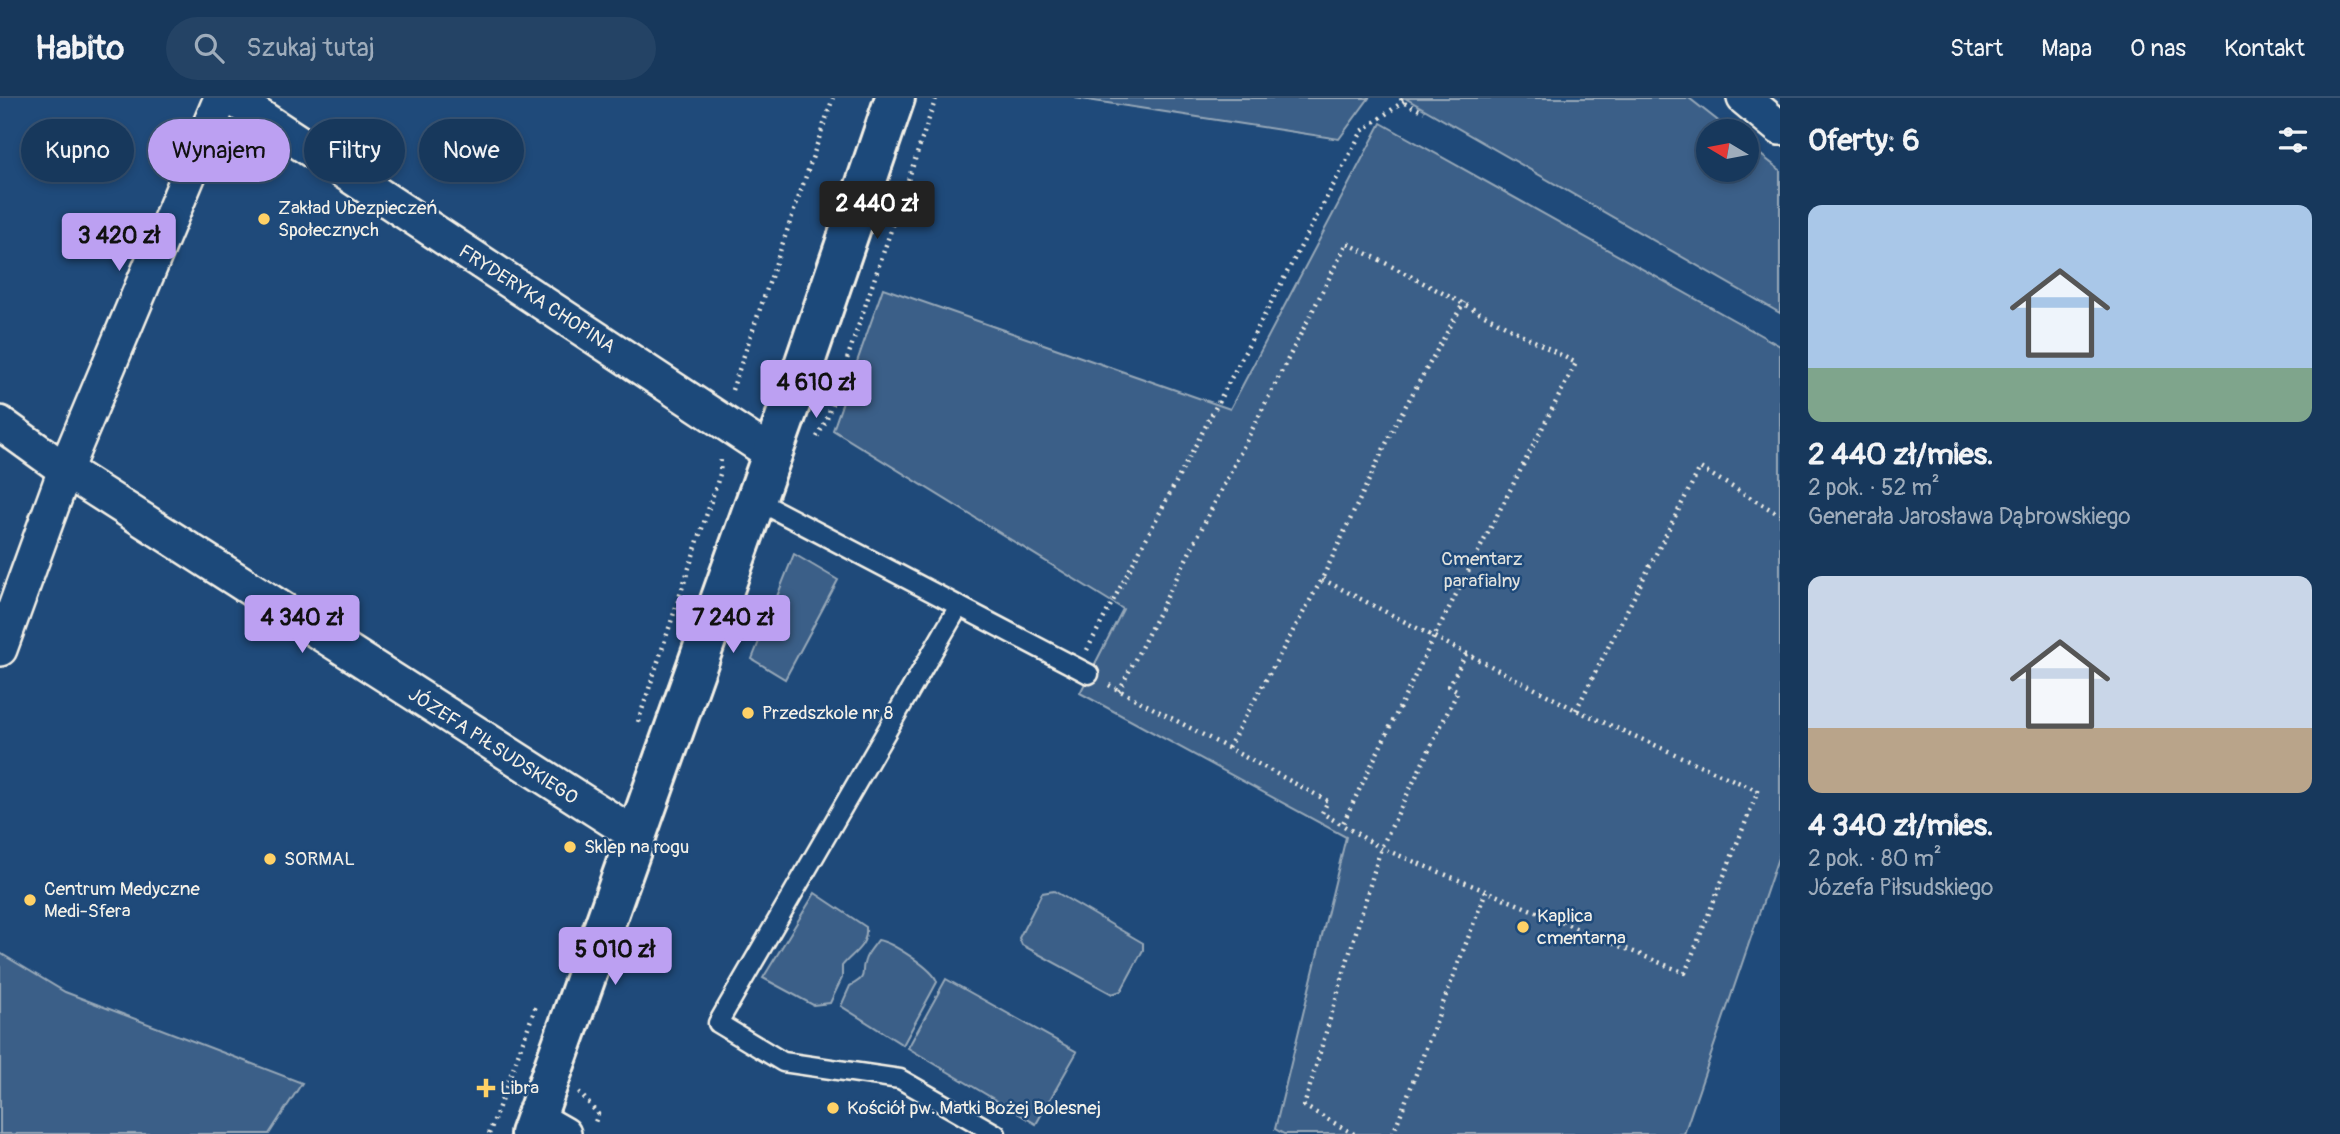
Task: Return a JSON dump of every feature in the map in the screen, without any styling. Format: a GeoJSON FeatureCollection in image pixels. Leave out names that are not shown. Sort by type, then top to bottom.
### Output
{"type":"FeatureCollection","features":[{"type":"Feature","properties":{"kind":"street"},"geometry":{"type":"LineString","coordinates":[[0,649],[65,470],[221,98]]}},
{"type":"Feature","properties":{"kind":"street","name":"FRYDERYKA CHOPINA"},"geometry":{"type":"LineString","coordinates":[[232,98],[772,454]]}},
{"type":"Feature","properties":{"kind":"street"},"geometry":{"type":"LineString","coordinates":[[543,1129],[637,836],[895,98]]}},
{"type":"Feature","properties":{"kind":"street"},"geometry":{"type":"LineString","coordinates":[[1744,98],[1780,128]]}},
{"type":"Feature","properties":{"kind":"street","name":"JÓZEFA PIŁSUDSKIEGO"},"geometry":{"type":"LineString","coordinates":[[0,423],[65,470],[637,836]]}},
{"type":"Feature","properties":{"kind":"lane"},"geometry":{"type":"LineString","coordinates":[[756,500],[1083,671]]}},
{"type":"Feature","properties":{"kind":"lane"},"geometry":{"type":"LineString","coordinates":[[959,607],[718,1023],[783,1062],[900,1079],[996,1134]]}},
{"type":"Feature","properties":{"kind":"path"},"geometry":{"type":"LineString","coordinates":[[636,728],[720,474],[722,420],[833,98]]}},
{"type":"Feature","properties":{"kind":"path"},"geometry":{"type":"LineString","coordinates":[[1322,579],[1576,710],[1758,791],[1685,973],[1381,848],[1322,813],[1328,801],[1083,671],[1362,131],[1401,100],[1408,98]]}},
{"type":"Feature","properties":{"kind":"path"},"geometry":{"type":"LineString","coordinates":[[1401,100],[1423,112]]}},
{"type":"Feature","properties":{"kind":"path"},"geometry":{"type":"LineString","coordinates":[[1119,691],[1347,243],[1576,363],[1434,637],[1342,825]]}},
{"type":"Feature","properties":{"kind":"path"},"geometry":{"type":"LineString","coordinates":[[1228,748],[1322,579],[1395,425],[1464,302]]}},
{"type":"Feature","properties":{"kind":"path"},"geometry":{"type":"LineString","coordinates":[[1576,710],[1700,468],[1780,515]]}},
{"type":"Feature","properties":{"kind":"path"},"geometry":{"type":"LineString","coordinates":[[1354,1134],[1304,1106],[1381,848],[1458,691],[1449,686],[1466,653]]}},
{"type":"Feature","properties":{"kind":"path"},"geometry":{"type":"LineString","coordinates":[[1393,1134],[1486,891]]}},
{"type":"Feature","properties":{"kind":"path"},"geometry":{"type":"LineString","coordinates":[[489,1134],[540,995]]}},
{"type":"Feature","properties":{"kind":"green space"},"geometry":{"type":"Polygon","coordinates":[[[1075,98],[1369,98],[1339,139],[1075,98]]]}},
{"type":"Feature","properties":{"kind":"green space"},"geometry":{"type":"Polygon","coordinates":[[[1405,98],[1689,98],[1716,119],[1696,119],[1696,182],[1759,182],[1759,153],[1780,170],[1780,313],[1405,98]]]}},
{"type":"Feature","properties":{"kind":"green space","name":"Cmentarz parafialny"},"geometry":{"type":"Polygon","coordinates":[[[1381,123],[1780,346],[1780,852],[1684,1134],[1284,1134],[1275,1129],[1346,837],[1080,693],[1123,609],[833,430],[883,288],[1230,409],[1381,123]]]}},
{"type":"Feature","properties":{"kind":"green space"},"geometry":{"type":"Polygon","coordinates":[[[794,554],[838,580],[785,679],[752,659],[794,554]]]}},
{"type":"Feature","properties":{"kind":"green space"},"geometry":{"type":"Polygon","coordinates":[[[1054,891],[1143,943],[1143,950],[1121,991],[1112,994],[1022,945],[1019,938],[1042,893],[1054,891]]]}},
{"type":"Feature","properties":{"kind":"green space"},"geometry":{"type":"Polygon","coordinates":[[[815,893],[866,927],[866,934],[862,945],[842,966],[842,978],[830,1003],[813,1005],[763,978],[815,893]]]}},
{"type":"Feature","properties":{"kind":"green space"},"geometry":{"type":"Polygon","coordinates":[[[878,940],[911,957],[928,970],[937,982],[903,1045],[841,1006],[850,986],[862,977],[866,957],[878,940]]]}},
{"type":"Feature","properties":{"kind":"green space"},"geometry":{"type":"Polygon","coordinates":[[[0,953],[65,992],[302,1083],[269,1134],[0,1134],[0,953]]]}},
{"type":"Feature","properties":{"kind":"green space"},"geometry":{"type":"Polygon","coordinates":[[[946,979],[1077,1052],[1036,1124],[908,1048],[946,979]]]}},
{"type":"Feature","properties":{"kind":"place","name":"Zakład Ubezpieczeń Społecznych"},"geometry":{"type":"Point","coordinates":[264,219]}},
{"type":"Feature","properties":{"kind":"place","name":"Przedszkole nr 8"},"geometry":{"type":"Point","coordinates":[748,713]}},
{"type":"Feature","properties":{"kind":"place","name":"Sklep na rogu"},"geometry":{"type":"Point","coordinates":[570,847]}},
{"type":"Feature","properties":{"kind":"place","name":"SORMAL"},"geometry":{"type":"Point","coordinates":[270,859]}},
{"type":"Feature","properties":{"kind":"place","name":"Centrum Medyczne Medi-Sfera"},"geometry":{"type":"Point","coordinates":[30,900]}},
{"type":"Feature","properties":{"kind":"place","name":"Kaplica cmentarna"},"geometry":{"type":"Point","coordinates":[1523,927]}},
{"type":"Feature","properties":{"kind":"place","name":"Libra"},"geometry":{"type":"Point","coordinates":[486,1088]}},
{"type":"Feature","properties":{"kind":"place","name":"Kościół pw. Matki Bożej Bolesnej"},"geometry":{"type":"Point","coordinates":[833,1108]}}]}
